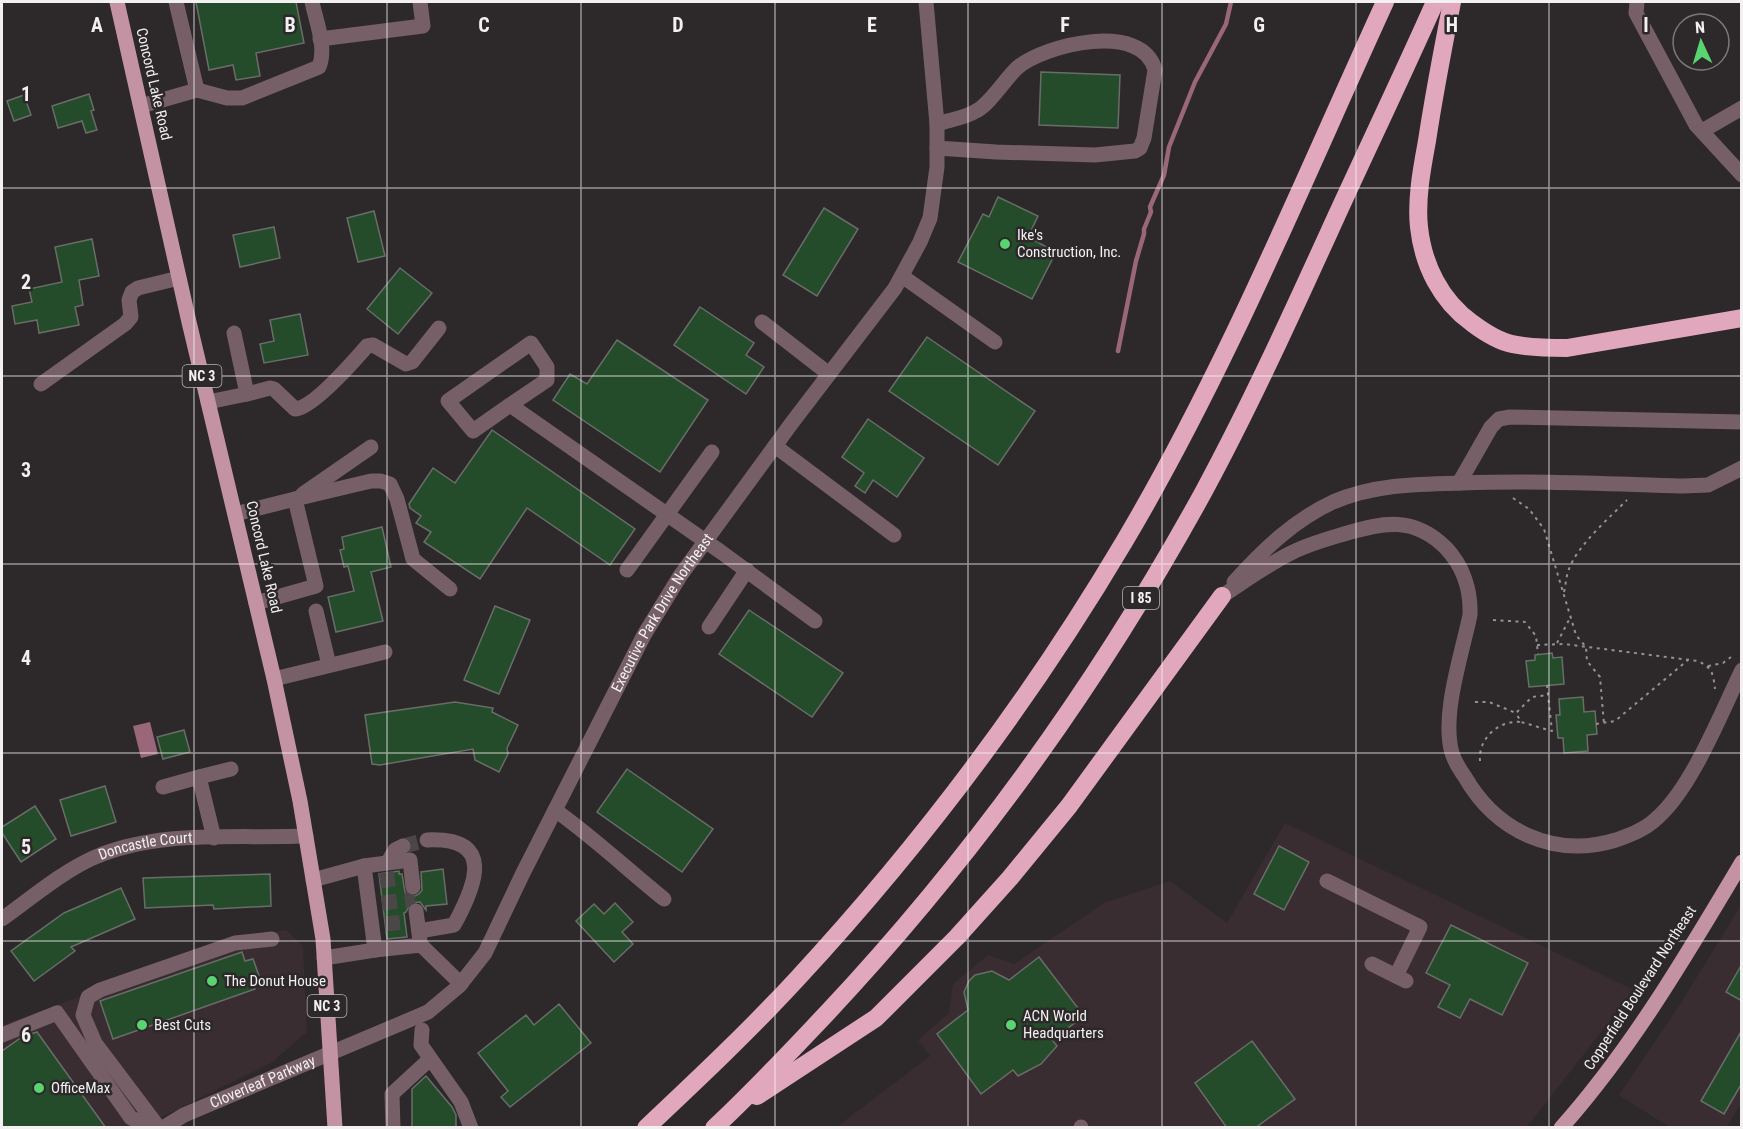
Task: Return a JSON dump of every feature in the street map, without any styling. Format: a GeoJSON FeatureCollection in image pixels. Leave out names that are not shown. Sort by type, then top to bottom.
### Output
{"type":"FeatureCollection","features":[{"type":"Feature","properties":{"kind":"highway"},"geometry":{"type":"LineString","coordinates":[[646,1128],[789,988],[878,887],[974,766],[1087,602],[1125,540],[1209,384],[1373,27],[1382,2]]}},
{"type":"Feature","properties":{"kind":"highway","name":"I 85"},"geometry":{"type":"LineString","coordinates":[[720,1122],[857,981],[949,873],[1011,794],[1129,620],[1203,492],[1245,411],[1285,330],[1435,2]]}},
{"type":"Feature","properties":{"kind":"highway"},"geometry":{"type":"LineString","coordinates":[[1452,2],[1421,175],[1419,225],[1431,275],[1446,298],[1462,316],[1485,332],[1511,344],[1540,348],[1590,345],[1742,318]]}},
{"type":"Feature","properties":{"kind":"highway"},"geometry":{"type":"LineString","coordinates":[[720,1122],[876,1018],[957,938],[1069,806],[1222,596]]}},
{"type":"Feature","properties":{"kind":"main road","name":"Concord Lake Road"},"geometry":{"type":"LineString","coordinates":[[117,2],[179,278],[274,679],[306,836],[324,958],[335,1128]]}},
{"type":"Feature","properties":{"kind":"main road","name":"Copperfield Boulevard Northeast"},"geometry":{"type":"LineString","coordinates":[[1561,1128],[1605,1076],[1678,968],[1742,862]]}},
{"type":"Feature","properties":{"kind":"street"},"geometry":{"type":"LineString","coordinates":[[176,2],[197,90]]}},
{"type":"Feature","properties":{"kind":"street"},"geometry":{"type":"LineString","coordinates":[[141,106],[197,90],[227,98],[242,98],[319,67],[322,60],[320,39],[312,2]]}},
{"type":"Feature","properties":{"kind":"street"},"geometry":{"type":"LineString","coordinates":[[320,39],[423,26],[420,2]]}},
{"type":"Feature","properties":{"kind":"street","name":"Executive Park Drive Northeast"},"geometry":{"type":"LineString","coordinates":[[330,1054],[428,1012],[461,984],[485,953],[644,634],[680,576],[902,276],[930,218],[937,167],[937,124],[926,2]]}},
{"type":"Feature","properties":{"kind":"street"},"geometry":{"type":"LineString","coordinates":[[1637,2],[1636,13],[1696,125],[1742,175]]}},
{"type":"Feature","properties":{"kind":"street"},"geometry":{"type":"LineString","coordinates":[[937,124],[977,111],[1017,68],[1034,57],[1052,50],[1083,43],[1114,40],[1139,48],[1146,52],[1153,61],[1155,70],[1144,138],[1140,148],[1135,151],[1084,154],[937,148]]}},
{"type":"Feature","properties":{"kind":"street"},"geometry":{"type":"LineString","coordinates":[[1702,131],[1742,108]]}},
{"type":"Feature","properties":{"kind":"street"},"geometry":{"type":"LineString","coordinates":[[902,276],[995,342]]}},
{"type":"Feature","properties":{"kind":"street"},"geometry":{"type":"LineString","coordinates":[[41,384],[125,324],[131,317],[129,300],[132,292],[138,288],[179,278]]}},
{"type":"Feature","properties":{"kind":"street"},"geometry":{"type":"LineString","coordinates":[[762,322],[829,374]]}},
{"type":"Feature","properties":{"kind":"street"},"geometry":{"type":"LineString","coordinates":[[208,402],[274,389],[295,409],[298,409],[326,389],[367,346],[373,345],[406,364],[412,362],[439,328]]}},
{"type":"Feature","properties":{"kind":"street"},"geometry":{"type":"LineString","coordinates":[[234,333],[247,393]]}},
{"type":"Feature","properties":{"kind":"street"},"geometry":{"type":"LineString","coordinates":[[531,343],[547,367],[547,380],[510,405],[473,431],[448,401],[531,343]]}},
{"type":"Feature","properties":{"kind":"street"},"geometry":{"type":"LineString","coordinates":[[510,405],[747,570],[815,621]]}},
{"type":"Feature","properties":{"kind":"street"},"geometry":{"type":"LineString","coordinates":[[1459,483],[1491,427],[1499,419],[1510,417],[1742,422]]}},
{"type":"Feature","properties":{"kind":"street"},"geometry":{"type":"LineString","coordinates":[[775,446],[894,535]]}},
{"type":"Feature","properties":{"kind":"street"},"geometry":{"type":"LineString","coordinates":[[295,499],[371,447]]}},
{"type":"Feature","properties":{"kind":"street"},"geometry":{"type":"LineString","coordinates":[[627,570],[712,452]]}},
{"type":"Feature","properties":{"kind":"street"},"geometry":{"type":"LineString","coordinates":[[1222,596],[1261,552],[1300,521],[1333,502],[1371,489],[1416,483],[1708,485],[1742,468]]}},
{"type":"Feature","properties":{"kind":"street"},"geometry":{"type":"LineString","coordinates":[[235,514],[371,481],[390,484],[397,499],[413,559],[450,589]]}},
{"type":"Feature","properties":{"kind":"street"},"geometry":{"type":"LineString","coordinates":[[256,603],[316,586],[295,499]]}},
{"type":"Feature","properties":{"kind":"street"},"geometry":{"type":"LineString","coordinates":[[1222,596],[1291,553],[1314,543],[1376,524],[1413,526],[1435,537],[1459,565],[1468,585],[1471,603],[1450,708],[1449,732],[1456,764],[1476,797],[1497,818],[1523,834],[1563,845],[1610,842],[1634,834],[1655,820],[1670,805],[1689,778],[1742,670]]}},
{"type":"Feature","properties":{"kind":"street"},"geometry":{"type":"LineString","coordinates":[[709,627],[747,570]]}},
{"type":"Feature","properties":{"kind":"street"},"geometry":{"type":"LineString","coordinates":[[316,611],[329,665]]}},
{"type":"Feature","properties":{"kind":"street"},"geometry":{"type":"LineString","coordinates":[[274,679],[385,652]]}},
{"type":"Feature","properties":{"kind":"street"},"geometry":{"type":"LineString","coordinates":[[163,787],[231,769]]}},
{"type":"Feature","properties":{"kind":"street"},"geometry":{"type":"LineString","coordinates":[[199,777],[214,838]]}},
{"type":"Feature","properties":{"kind":"street"},"geometry":{"type":"LineString","coordinates":[[555,810],[590,835],[630,872],[664,899]]}},
{"type":"Feature","properties":{"kind":"street","name":"Doncastle Court"},"geometry":{"type":"LineString","coordinates":[[2,919],[91,859],[109,852],[149,842],[306,836]]}},
{"type":"Feature","properties":{"kind":"street"},"geometry":{"type":"LineString","coordinates":[[324,958],[375,950],[416,926],[454,925],[474,882],[474,861],[469,852],[460,844],[446,840],[427,840]]}},
{"type":"Feature","properties":{"kind":"street"},"geometry":{"type":"LineString","coordinates":[[388,862],[395,850],[403,846]]}},
{"type":"Feature","properties":{"kind":"street"},"geometry":{"type":"LineString","coordinates":[[313,880],[364,866],[410,860],[408,881]]}},
{"type":"Feature","properties":{"kind":"street"},"geometry":{"type":"LineString","coordinates":[[364,866],[373,881],[378,925],[375,950]]}},
{"type":"Feature","properties":{"kind":"street"},"geometry":{"type":"LineString","coordinates":[[1327,881],[1420,927],[1401,978],[1372,964]]}},
{"type":"Feature","properties":{"kind":"street"},"geometry":{"type":"LineString","coordinates":[[416,926],[461,984]]}},
{"type":"Feature","properties":{"kind":"street"},"geometry":{"type":"LineString","coordinates":[[160,1128],[95,1043],[83,1015],[88,997],[100,990],[235,943],[272,939]]}},
{"type":"Feature","properties":{"kind":"street"},"geometry":{"type":"LineString","coordinates":[[2,1035],[57,1013],[131,1118],[160,1128]]}},
{"type":"Feature","properties":{"kind":"street"},"geometry":{"type":"LineString","coordinates":[[422,1030],[421,1045],[461,1102],[471,1128]]}},
{"type":"Feature","properties":{"kind":"street","name":"Cloverleaf Parkway"},"geometry":{"type":"LineString","coordinates":[[160,1128],[330,1054]]}},
{"type":"Feature","properties":{"kind":"street"},"geometry":{"type":"LineString","coordinates":[[393,1128],[392,1094],[430,1059]]}},
{"type":"Feature","properties":{"kind":"path"},"geometry":{"type":"LineString","coordinates":[[1512,496],[1529,509],[1544,529],[1576,635],[1586,646],[1587,661],[1600,677],[1604,724]]}},
{"type":"Feature","properties":{"kind":"path"},"geometry":{"type":"LineString","coordinates":[[1564,594],[1569,568],[1574,558],[1595,532],[1627,500]]}},
{"type":"Feature","properties":{"kind":"path"},"geometry":{"type":"LineString","coordinates":[[1556,644],[1571,616]]}},
{"type":"Feature","properties":{"kind":"path"},"geometry":{"type":"LineString","coordinates":[[1493,620],[1525,622],[1536,636],[1538,654]]}},
{"type":"Feature","properties":{"kind":"path"},"geometry":{"type":"LineString","coordinates":[[1537,645],[1586,646],[1698,661],[1708,666],[1714,675],[1716,690]]}},
{"type":"Feature","properties":{"kind":"path"},"geometry":{"type":"LineString","coordinates":[[1708,666],[1723,663],[1731,657]]}},
{"type":"Feature","properties":{"kind":"path"},"geometry":{"type":"LineString","coordinates":[[1596,724],[1615,721],[1689,660]]}},
{"type":"Feature","properties":{"kind":"path"},"geometry":{"type":"LineString","coordinates":[[1547,685],[1552,731]]}},
{"type":"Feature","properties":{"kind":"path"},"geometry":{"type":"LineString","coordinates":[[1516,713],[1532,697],[1548,695]]}},
{"type":"Feature","properties":{"kind":"path"},"geometry":{"type":"LineString","coordinates":[[1475,702],[1489,702],[1516,713],[1521,722]]}},
{"type":"Feature","properties":{"kind":"path"},"geometry":{"type":"LineString","coordinates":[[1480,761],[1481,747],[1496,728],[1510,721],[1552,731],[1558,730]]}},
{"type":"Feature","properties":{"kind":"shaded area"},"geometry":{"type":"Polygon","coordinates":[[[150,722],[158,754],[141,758],[133,726],[150,722]]]}},
{"type":"Feature","properties":{"kind":"shaded area"},"geometry":{"type":"Polygon","coordinates":[[[1285,823],[1634,990],[1527,1127],[835,1128],[930,1056],[918,1040],[949,1013],[953,984],[988,955],[1014,964],[1104,903],[1170,881],[1227,923],[1285,823]]]}},
{"type":"Feature","properties":{"kind":"shaded area"},"geometry":{"type":"Polygon","coordinates":[[[1741,905],[1741,1103],[1727,1127],[1669,1127],[1619,1095],[1681,1003],[1741,905]]]}},
{"type":"Feature","properties":{"kind":"shaded area"},"geometry":{"type":"Polygon","coordinates":[[[286,930],[303,946],[307,1032],[271,1063],[162,1117],[148,1127],[2,1128],[2,1025],[235,940],[286,930]]]}},
{"type":"Feature","properties":{"kind":"building"},"geometry":{"type":"Polygon","coordinates":[[[196,2],[296,2],[304,43],[256,53],[260,76],[236,80],[233,65],[209,70],[196,2]]]}},
{"type":"Feature","properties":{"kind":"building"},"geometry":{"type":"Polygon","coordinates":[[[1041,72],[1120,75],[1118,128],[1039,125],[1041,72]]]}},
{"type":"Feature","properties":{"kind":"building"},"geometry":{"type":"Polygon","coordinates":[[[89,94],[97,130],[86,133],[82,121],[58,128],[52,106],[89,94]]]}},
{"type":"Feature","properties":{"kind":"building"},"geometry":{"type":"Polygon","coordinates":[[[24,95],[31,115],[14,121],[7,101],[24,95]]]}},
{"type":"Feature","properties":{"kind":"building","name":"Ike's Construction, Inc."},"geometry":{"type":"Polygon","coordinates":[[[998,197],[1038,216],[1028,237],[1056,252],[1032,299],[958,262],[983,214],[989,217],[998,197]]]}},
{"type":"Feature","properties":{"kind":"building"},"geometry":{"type":"Polygon","coordinates":[[[824,208],[858,229],[817,296],[783,275],[824,208]]]}},
{"type":"Feature","properties":{"kind":"building"},"geometry":{"type":"Polygon","coordinates":[[[374,211],[385,256],[358,262],[347,218],[374,211]]]}},
{"type":"Feature","properties":{"kind":"building"},"geometry":{"type":"Polygon","coordinates":[[[274,227],[280,258],[240,267],[233,235],[274,227]]]}},
{"type":"Feature","properties":{"kind":"building"},"geometry":{"type":"Polygon","coordinates":[[[92,239],[99,276],[79,280],[83,305],[75,307],[79,325],[39,333],[37,320],[15,324],[12,306],[32,302],[29,289],[62,282],[55,247],[92,239]]]}},
{"type":"Feature","properties":{"kind":"building"},"geometry":{"type":"Polygon","coordinates":[[[400,268],[432,293],[398,334],[367,309],[400,268]]]}},
{"type":"Feature","properties":{"kind":"building"},"geometry":{"type":"Polygon","coordinates":[[[700,307],[754,343],[746,355],[764,367],[746,394],[674,345],[700,307]]]}},
{"type":"Feature","properties":{"kind":"building"},"geometry":{"type":"Polygon","coordinates":[[[300,314],[308,355],[264,363],[260,344],[274,341],[270,320],[300,314]]]}},
{"type":"Feature","properties":{"kind":"building"},"geometry":{"type":"Polygon","coordinates":[[[927,337],[1035,411],[998,465],[889,391],[927,337]]]}},
{"type":"Feature","properties":{"kind":"building"},"geometry":{"type":"Polygon","coordinates":[[[617,340],[708,400],[660,472],[553,400],[570,374],[587,384],[617,340]]]}},
{"type":"Feature","properties":{"kind":"building"},"geometry":{"type":"Polygon","coordinates":[[[868,419],[924,458],[897,497],[873,480],[865,493],[855,486],[864,473],[842,457],[868,419]]]}},
{"type":"Feature","properties":{"kind":"building"},"geometry":{"type":"Polygon","coordinates":[[[492,430],[635,529],[610,565],[527,508],[480,579],[424,542],[431,532],[416,523],[421,516],[410,508],[409,504],[433,468],[455,483],[492,430]]]}},
{"type":"Feature","properties":{"kind":"building"},"geometry":{"type":"Polygon","coordinates":[[[382,527],[391,567],[371,572],[383,621],[336,632],[328,597],[354,591],[348,566],[344,567],[340,550],[344,549],[342,537],[382,527]]]}},
{"type":"Feature","properties":{"kind":"building"},"geometry":{"type":"Polygon","coordinates":[[[495,606],[530,620],[499,694],[464,680],[495,606]]]}},
{"type":"Feature","properties":{"kind":"building"},"geometry":{"type":"Polygon","coordinates":[[[749,610],[843,673],[812,717],[719,654],[749,610]]]}},
{"type":"Feature","properties":{"kind":"building"},"geometry":{"type":"Polygon","coordinates":[[[1552,653],[1553,658],[1562,657],[1564,684],[1529,687],[1526,661],[1535,660],[1535,655],[1552,653]]]}},
{"type":"Feature","properties":{"kind":"building"},"geometry":{"type":"Polygon","coordinates":[[[1583,697],[1584,712],[1595,711],[1597,734],[1587,735],[1588,751],[1564,753],[1563,738],[1558,738],[1556,715],[1560,715],[1559,699],[1583,697]]]}},
{"type":"Feature","properties":{"kind":"building"},"geometry":{"type":"Polygon","coordinates":[[[455,702],[493,708],[492,712],[518,725],[499,772],[475,760],[473,749],[380,765],[372,764],[365,715],[455,702]]]}},
{"type":"Feature","properties":{"kind":"building"},"geometry":{"type":"Polygon","coordinates":[[[184,730],[190,752],[163,759],[157,737],[184,730]]]}},
{"type":"Feature","properties":{"kind":"building"},"geometry":{"type":"Polygon","coordinates":[[[627,769],[713,829],[682,872],[597,812],[627,769]]]}},
{"type":"Feature","properties":{"kind":"building"},"geometry":{"type":"Polygon","coordinates":[[[105,786],[116,822],[71,836],[60,800],[105,786]]]}},
{"type":"Feature","properties":{"kind":"building"},"geometry":{"type":"Polygon","coordinates":[[[35,806],[56,839],[21,862],[2,833],[2,827],[35,806]]]}},
{"type":"Feature","properties":{"kind":"building"},"geometry":{"type":"Polygon","coordinates":[[[1279,846],[1309,862],[1284,910],[1254,894],[1279,846]]]}},
{"type":"Feature","properties":{"kind":"building"},"geometry":{"type":"Polygon","coordinates":[[[443,869],[447,904],[426,906],[426,910],[420,902],[411,903],[404,913],[407,937],[387,939],[379,874],[399,871],[399,874],[402,874],[405,892],[413,897],[422,890],[421,872],[443,869]]]}},
{"type":"Feature","properties":{"kind":"building"},"geometry":{"type":"Polygon","coordinates":[[[270,874],[271,906],[214,909],[213,905],[145,908],[143,878],[270,874]]]}},
{"type":"Feature","properties":{"kind":"building"},"geometry":{"type":"Polygon","coordinates":[[[121,888],[135,919],[71,947],[75,951],[34,981],[11,951],[64,913],[121,888]]]}},
{"type":"Feature","properties":{"kind":"building"},"geometry":{"type":"Polygon","coordinates":[[[615,903],[633,922],[622,932],[633,944],[614,962],[576,921],[594,904],[604,914],[615,903]]]}},
{"type":"Feature","properties":{"kind":"building"},"geometry":{"type":"Polygon","coordinates":[[[1451,925],[1528,963],[1502,1015],[1470,999],[1460,1018],[1438,1007],[1450,985],[1426,973],[1451,925]]]}},
{"type":"Feature","properties":{"kind":"building"},"geometry":{"type":"Polygon","coordinates":[[[242,952],[245,961],[253,959],[262,984],[254,986],[255,989],[113,1039],[100,1001],[242,952]]]}},
{"type":"Feature","properties":{"kind":"building","name":"ACN World Headquarters"},"geometry":{"type":"Polygon","coordinates":[[[1039,957],[1084,1016],[1052,1040],[1057,1046],[1041,1064],[1018,1076],[1013,1070],[981,1094],[937,1034],[968,1010],[964,992],[975,975],[992,971],[1009,980],[1039,957]]]}},
{"type":"Feature","properties":{"kind":"building"},"geometry":{"type":"Polygon","coordinates":[[[1742,964],[1742,1001],[1726,992],[1742,964]]]}},
{"type":"Feature","properties":{"kind":"building"},"geometry":{"type":"Polygon","coordinates":[[[559,1004],[591,1043],[510,1107],[501,1097],[508,1091],[478,1053],[526,1015],[534,1025],[559,1004]]]}},
{"type":"Feature","properties":{"kind":"building"},"geometry":{"type":"Polygon","coordinates":[[[1742,1030],[1742,1083],[1724,1114],[1701,1101],[1742,1030]]]}},
{"type":"Feature","properties":{"kind":"building","name":"OfficeMax"},"geometry":{"type":"Polygon","coordinates":[[[37,1032],[106,1128],[2,1128],[2,1051],[22,1037],[37,1032]]]}},
{"type":"Feature","properties":{"kind":"building"},"geometry":{"type":"Polygon","coordinates":[[[1252,1041],[1295,1099],[1255,1128],[1227,1128],[1195,1083],[1252,1041]]]}},
{"type":"Feature","properties":{"kind":"building"},"geometry":{"type":"Polygon","coordinates":[[[426,1076],[452,1107],[456,1115],[456,1128],[412,1128],[412,1089],[426,1076]]]}},
{"type":"Feature","properties":{"kind":"waterway"},"geometry":{"type":"LineString","coordinates":[[1118,351],[1136,261],[1151,212],[1150,207],[1164,175],[1169,147],[1195,82],[1226,24],[1231,2]]}},
{"type":"Feature","properties":{"kind":"tunnel"},"geometry":{"type":"LineString","coordinates":[[403,846],[427,840]]}},
{"type":"Feature","properties":{"kind":"tunnel"},"geometry":{"type":"LineString","coordinates":[[380,881],[400,878]]}},
{"type":"Feature","properties":{"kind":"tunnel"},"geometry":{"type":"LineString","coordinates":[[382,903],[415,899]]}},
{"type":"Feature","properties":{"kind":"tunnel"},"geometry":{"type":"LineString","coordinates":[[385,924],[405,922]]}},
{"type":"Feature","properties":{"kind":"place","name":"Ike's Construction, Inc."},"geometry":{"type":"Point","coordinates":[1005,244]}},
{"type":"Feature","properties":{"kind":"place","name":"The Donut House"},"geometry":{"type":"Point","coordinates":[212,981]}},
{"type":"Feature","properties":{"kind":"place","name":"Best Cuts"},"geometry":{"type":"Point","coordinates":[142,1025]}},
{"type":"Feature","properties":{"kind":"place","name":"ACN World Headquarters"},"geometry":{"type":"Point","coordinates":[1011,1025]}},
{"type":"Feature","properties":{"kind":"place","name":"OfficeMax"},"geometry":{"type":"Point","coordinates":[39,1088]}}]}
